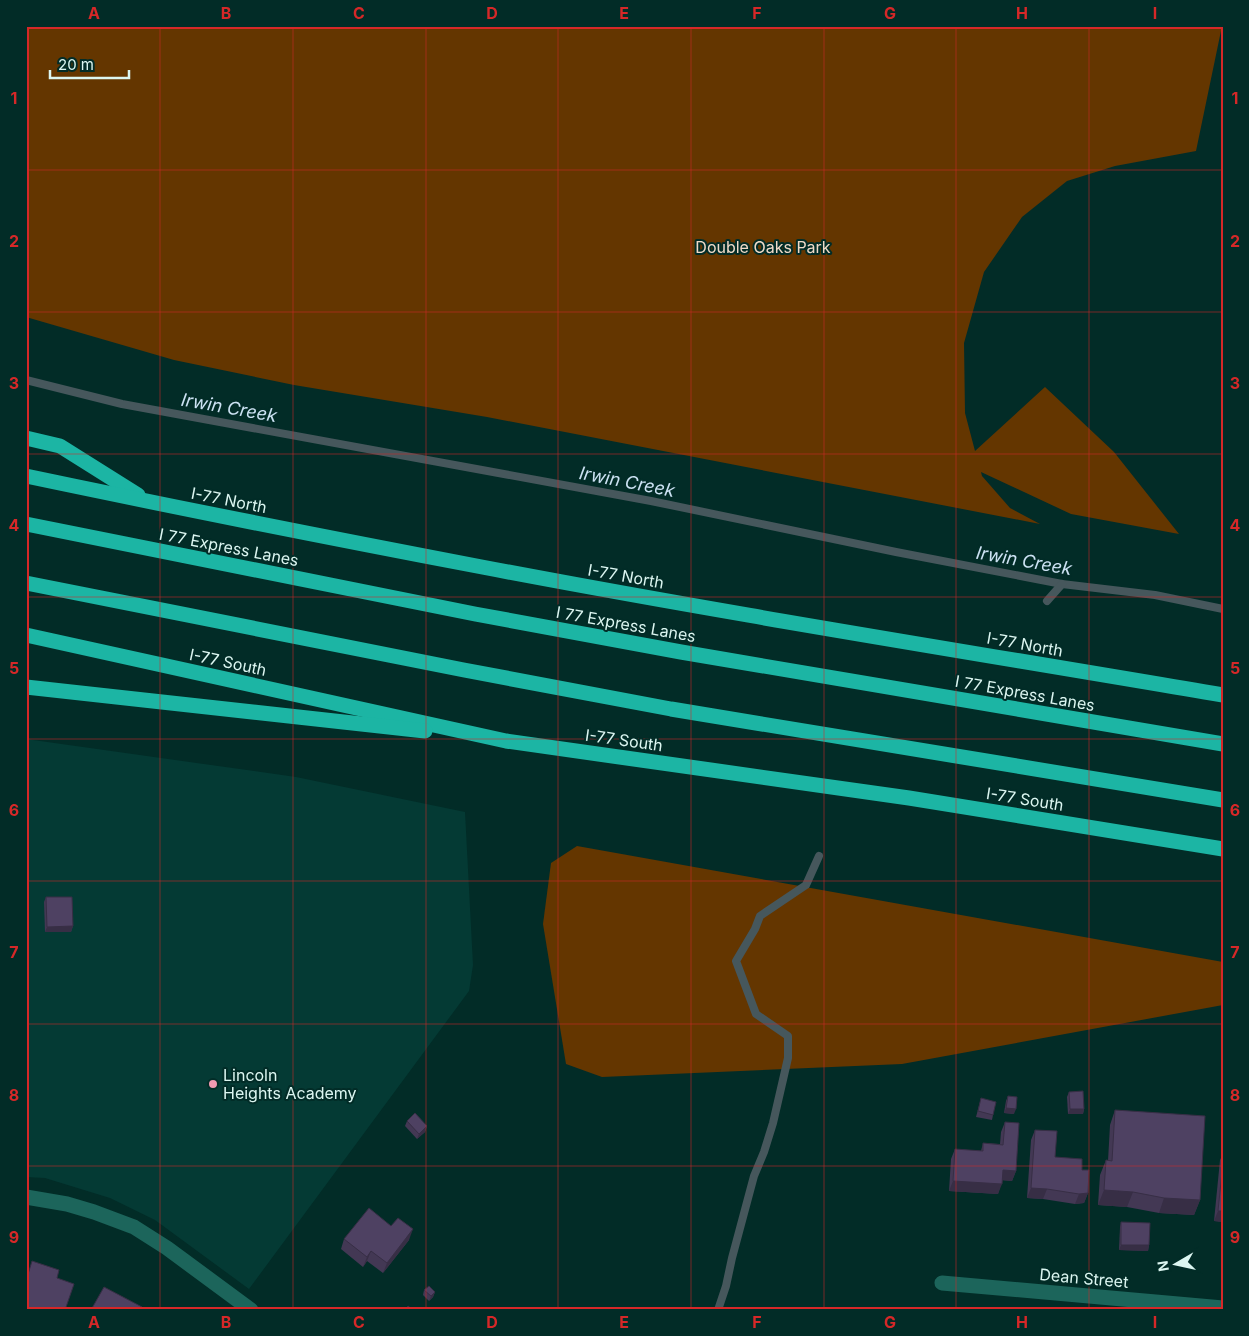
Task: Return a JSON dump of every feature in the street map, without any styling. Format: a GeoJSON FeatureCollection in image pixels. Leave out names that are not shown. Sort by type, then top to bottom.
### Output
{"type":"FeatureCollection","features":[{"type":"Feature","properties":{"kind":"highway"},"geometry":{"type":"LineString","coordinates":[[26,438],[60,446],[148,502]]}},
{"type":"Feature","properties":{"kind":"highway","name":"I-77 North"},"geometry":{"type":"LineString","coordinates":[[26,476],[483,568],[660,600],[1223,695]]}},
{"type":"Feature","properties":{"kind":"highway","name":"I 77 Express Lanes"},"geometry":{"type":"LineString","coordinates":[[26,524],[465,612],[671,650],[1223,744]]}},
{"type":"Feature","properties":{"kind":"highway"},"geometry":{"type":"LineString","coordinates":[[26,582],[464,670],[671,709],[1223,800]]}},
{"type":"Feature","properties":{"kind":"highway","name":"I-77 South"},"geometry":{"type":"LineString","coordinates":[[26,636],[506,740],[909,798],[1223,849]]}},
{"type":"Feature","properties":{"kind":"highway"},"geometry":{"type":"LineString","coordinates":[[26,686],[506,740]]}},
{"type":"Feature","properties":{"kind":"street"},"geometry":{"type":"LineString","coordinates":[[26,1197],[67,1204],[134,1227],[167,1248],[251,1310]]}},
{"type":"Feature","properties":{"kind":"street","name":"Dean Street"},"geometry":{"type":"LineString","coordinates":[[942,1283],[1223,1308]]}},
{"type":"Feature","properties":{"kind":"shaded area","name":"Lincoln Heights Academy"},"geometry":{"type":"Polygon","coordinates":[[[26,739],[296,777],[465,812],[473,965],[469,991],[249,1289],[155,1220],[110,1198],[45,1178],[26,1177],[26,739]]]}},
{"type":"Feature","properties":{"kind":"green space","name":"Double Oaks Park"},"geometry":{"type":"Polygon","coordinates":[[[26,26],[1222,26],[1196,151],[1115,166],[1067,181],[1022,217],[984,272],[964,343],[965,413],[975,451],[1045,387],[1114,452],[1179,534],[1071,514],[981,472],[982,476],[1010,508],[1040,524],[487,417],[294,385],[174,360],[26,317],[26,26]]]}},
{"type":"Feature","properties":{"kind":"green space"},"geometry":{"type":"Polygon","coordinates":[[[577,846],[1223,962],[1223,1005],[902,1064],[602,1077],[566,1064],[543,924],[551,863],[577,846]]]}},
{"type":"Feature","properties":{"kind":"building"},"geometry":{"type":"Polygon","coordinates":[[[46,897],[72,897],[73,926],[47,927],[46,897]]]}},
{"type":"Feature","properties":{"kind":"building"},"geometry":{"type":"Polygon","coordinates":[[[1083,1091],[1084,1109],[1070,1109],[1069,1092],[1083,1091]]]}},
{"type":"Feature","properties":{"kind":"building"},"geometry":{"type":"Polygon","coordinates":[[[1008,1096],[1017,1097],[1016,1109],[1006,1108],[1008,1096]]]}},
{"type":"Feature","properties":{"kind":"building"},"geometry":{"type":"Polygon","coordinates":[[[981,1098],[996,1102],[993,1115],[978,1111],[981,1098]]]}},
{"type":"Feature","properties":{"kind":"building"},"geometry":{"type":"Polygon","coordinates":[[[1115,1110],[1205,1116],[1200,1200],[1164,1198],[1133,1192],[1104,1190],[1106,1160],[1112,1161],[1115,1110]]]}},
{"type":"Feature","properties":{"kind":"building"},"geometry":{"type":"Polygon","coordinates":[[[415,1113],[427,1126],[419,1134],[407,1121],[415,1113]]]}},
{"type":"Feature","properties":{"kind":"building"},"geometry":{"type":"Polygon","coordinates":[[[1005,1122],[1019,1123],[1016,1171],[1003,1170],[1002,1184],[953,1181],[955,1149],[983,1151],[983,1143],[1003,1145],[1005,1122]]]}},
{"type":"Feature","properties":{"kind":"building"},"geometry":{"type":"Polygon","coordinates":[[[1035,1130],[1057,1131],[1055,1157],[1082,1159],[1082,1170],[1089,1170],[1088,1193],[1079,1194],[1031,1188],[1035,1130]]]}},
{"type":"Feature","properties":{"kind":"building"},"geometry":{"type":"Polygon","coordinates":[[[1223,1162],[1223,1211],[1218,1211],[1223,1162]]]}},
{"type":"Feature","properties":{"kind":"building"},"geometry":{"type":"Polygon","coordinates":[[[369,1208],[391,1226],[398,1218],[413,1229],[387,1263],[371,1251],[367,1257],[344,1239],[369,1208]]]}},
{"type":"Feature","properties":{"kind":"building"},"geometry":{"type":"Polygon","coordinates":[[[1121,1222],[1150,1223],[1149,1245],[1121,1245],[1121,1222]]]}},
{"type":"Feature","properties":{"kind":"building"},"geometry":{"type":"Polygon","coordinates":[[[32,1261],[59,1270],[57,1278],[74,1284],[65,1310],[26,1310],[26,1281],[32,1261]]]}},
{"type":"Feature","properties":{"kind":"building"},"geometry":{"type":"Polygon","coordinates":[[[429,1286],[435,1292],[431,1296],[424,1290],[429,1286]]]}},
{"type":"Feature","properties":{"kind":"building"},"geometry":{"type":"Polygon","coordinates":[[[104,1287],[142,1307],[140,1310],[91,1310],[104,1287]]]}},
{"type":"Feature","properties":{"kind":"waterway","name":"Irwin Creek"},"geometry":{"type":"LineString","coordinates":[[26,380],[122,404],[651,501],[1062,584],[1155,595],[1223,609]]}},
{"type":"Feature","properties":{"kind":"waterway"},"geometry":{"type":"LineString","coordinates":[[1047,601],[1062,584]]}},
{"type":"Feature","properties":{"kind":"waterway"},"geometry":{"type":"LineString","coordinates":[[718,1310],[754,1176],[773,1123],[788,1058],[788,1036],[756,1014],[736,961],[755,929],[760,916],[806,885],[819,856]]}},
{"type":"Feature","properties":{"kind":"place","name":"Lincoln Heights Academy"},"geometry":{"type":"Point","coordinates":[213,1084]}}]}
